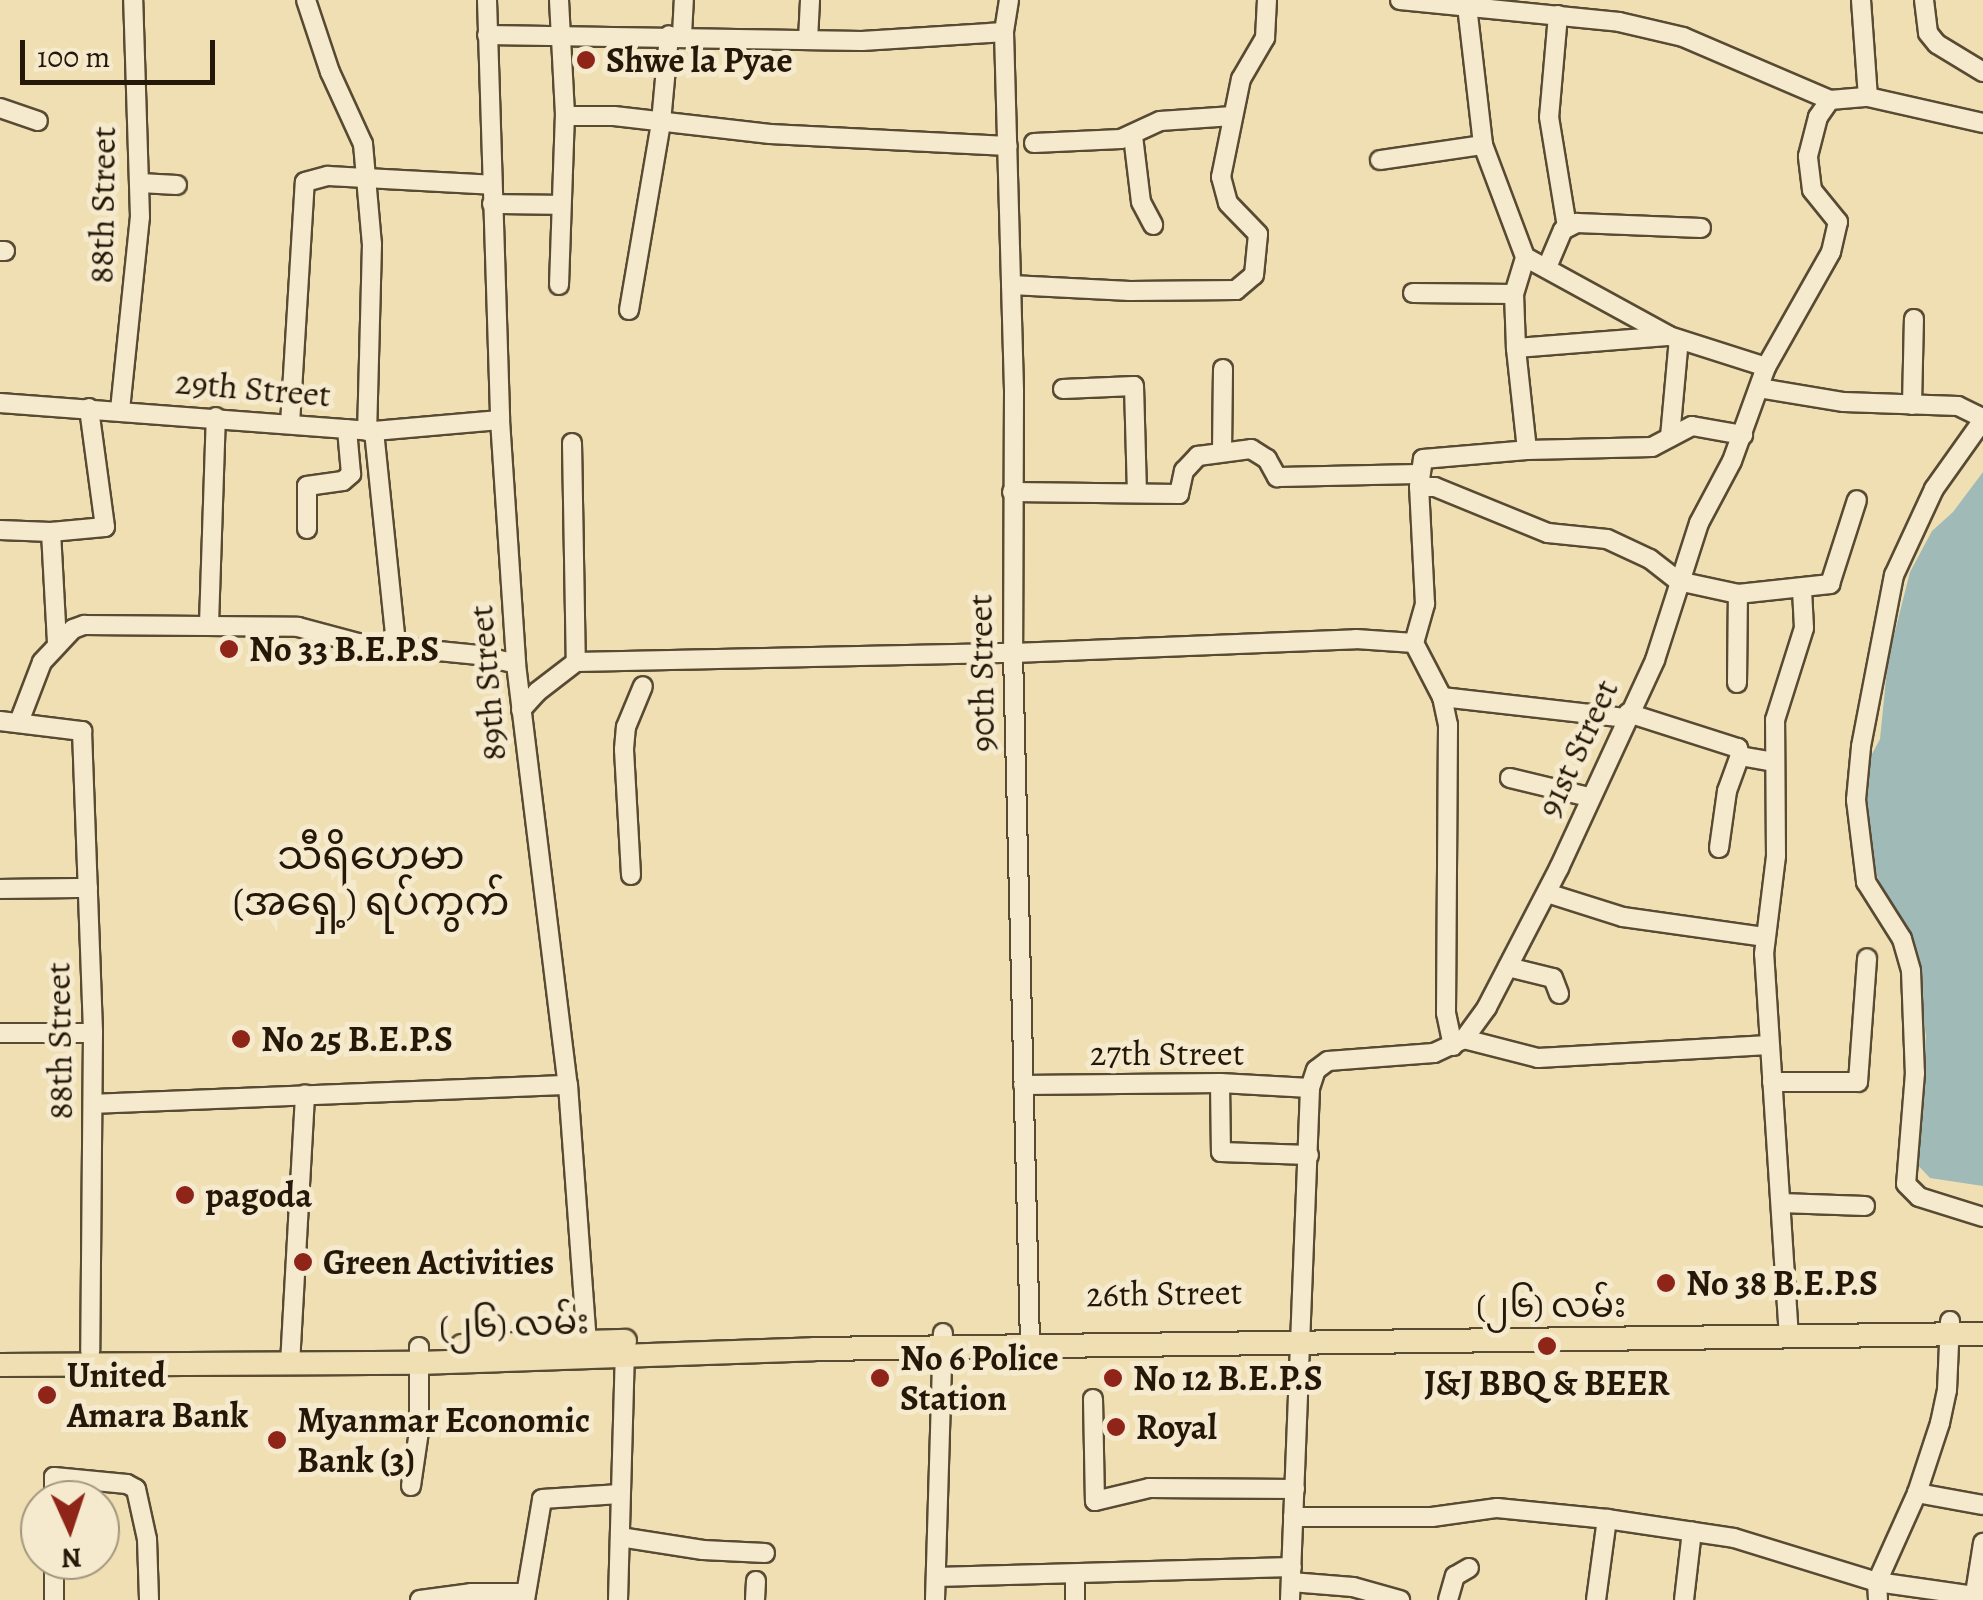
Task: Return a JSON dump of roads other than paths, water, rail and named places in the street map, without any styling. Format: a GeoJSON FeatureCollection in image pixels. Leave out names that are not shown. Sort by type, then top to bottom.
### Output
{"type":"FeatureCollection","features":[{"type":"Feature","properties":{"kind":"main road","name":"(၂၆) လမ်း"},"geometry":{"type":"LineString","coordinates":[[1950,1328],[1983,1320]]}},
{"type":"Feature","properties":{"kind":"main road","name":"(၂၆) လမ်း"},"geometry":{"type":"LineString","coordinates":[[1300,1334],[1950,1328],[1983,1334]]}},
{"type":"Feature","properties":{"kind":"main road","name":"26th Street"},"geometry":{"type":"LineString","coordinates":[[1030,1338],[1300,1334]]}},
{"type":"Feature","properties":{"kind":"main road","name":"(၂၆) လမ်း"},"geometry":{"type":"LineString","coordinates":[[0,1365],[1030,1338]]}},
{"type":"Feature","properties":{"kind":"main road","name":"(၂၆) လမ်း"},"geometry":{"type":"LineString","coordinates":[[0,1350],[290,1356]]}},
{"type":"Feature","properties":{"kind":"street","name":"88th Street"},"geometry":{"type":"LineString","coordinates":[[120,410],[140,217],[133,0]]}},
{"type":"Feature","properties":{"kind":"street"},"geometry":{"type":"LineString","coordinates":[[306,0],[330,72],[364,144],[372,244],[370,431],[396,644]]}},
{"type":"Feature","properties":{"kind":"street","name":"89th Street"},"geometry":{"type":"LineString","coordinates":[[486,0],[500,420],[516,664],[568,1085],[588,1350]]}},
{"type":"Feature","properties":{"kind":"street"},"geometry":{"type":"LineString","coordinates":[[559,0],[565,116],[559,285]]}},
{"type":"Feature","properties":{"kind":"street"},"geometry":{"type":"LineString","coordinates":[[630,310],[684,0]]}},
{"type":"Feature","properties":{"kind":"street"},"geometry":{"type":"LineString","coordinates":[[808,40],[810,0]]}},
{"type":"Feature","properties":{"kind":"street","name":"90th Street"},"geometry":{"type":"LineString","coordinates":[[1008,0],[1004,32],[1011,284],[1012,653],[1030,1338]]}},
{"type":"Feature","properties":{"kind":"street"},"geometry":{"type":"LineString","coordinates":[[1011,284],[1130,291],[1236,290],[1254,275],[1260,242],[1251,222],[1228,203],[1222,190],[1241,79],[1265,38],[1267,0]]}},
{"type":"Feature","properties":{"kind":"street"},"geometry":{"type":"LineString","coordinates":[[1400,0],[1620,22],[1683,37],[1830,100],[1868,97],[1983,124]]}},
{"type":"Feature","properties":{"kind":"street"},"geometry":{"type":"LineString","coordinates":[[1860,0],[1868,97]]}},
{"type":"Feature","properties":{"kind":"street"},"geometry":{"type":"LineString","coordinates":[[1924,0],[1928,33],[1937,44],[1983,72]]}},
{"type":"Feature","properties":{"kind":"street"},"geometry":{"type":"LineString","coordinates":[[1466,6],[1483,145],[1526,256],[1514,294],[1527,450]]}},
{"type":"Feature","properties":{"kind":"street"},"geometry":{"type":"LineString","coordinates":[[1548,265],[1566,227],[1548,117],[1558,15]]}},
{"type":"Feature","properties":{"kind":"street"},"geometry":{"type":"LineString","coordinates":[[487,35],[808,40],[1004,32]]}},
{"type":"Feature","properties":{"kind":"street","name":"91st Street"},"geometry":{"type":"LineString","coordinates":[[1458,1042],[1508,968],[1547,893],[1664,635],[1699,523],[1743,435],[1766,368],[1835,241],[1835,216],[1812,190],[1809,177],[1812,134],[1830,100]]}},
{"type":"Feature","properties":{"kind":"street"},"geometry":{"type":"LineString","coordinates":[[0,108],[38,122]]}},
{"type":"Feature","properties":{"kind":"street"},"geometry":{"type":"LineString","coordinates":[[565,116],[770,134],[1008,146]]}},
{"type":"Feature","properties":{"kind":"street"},"geometry":{"type":"LineString","coordinates":[[1034,144],[1133,136],[1160,121],[1233,116]]}},
{"type":"Feature","properties":{"kind":"street"},"geometry":{"type":"LineString","coordinates":[[1133,136],[1141,202],[1153,225]]}},
{"type":"Feature","properties":{"kind":"street"},"geometry":{"type":"LineString","coordinates":[[1380,160],[1483,145]]}},
{"type":"Feature","properties":{"kind":"street"},"geometry":{"type":"LineString","coordinates":[[290,424],[305,182],[315,176],[368,178],[561,205]]}},
{"type":"Feature","properties":{"kind":"street"},"geometry":{"type":"LineString","coordinates":[[140,182],[177,185]]}},
{"type":"Feature","properties":{"kind":"street"},"geometry":{"type":"LineString","coordinates":[[1566,227],[1583,222],[1638,222],[1701,228]]}},
{"type":"Feature","properties":{"kind":"street"},"geometry":{"type":"LineString","coordinates":[[1526,256],[1674,338],[1766,368]]}},
{"type":"Feature","properties":{"kind":"street"},"geometry":{"type":"LineString","coordinates":[[1412,292],[1514,294]]}},
{"type":"Feature","properties":{"kind":"street"},"geometry":{"type":"LineString","coordinates":[[1912,405],[1914,320]]}},
{"type":"Feature","properties":{"kind":"street"},"geometry":{"type":"LineString","coordinates":[[1516,348],[1674,338]]}},
{"type":"Feature","properties":{"kind":"street"},"geometry":{"type":"LineString","coordinates":[[1670,437],[1674,338]]}},
{"type":"Feature","properties":{"kind":"street"},"geometry":{"type":"LineString","coordinates":[[1222,452],[1223,369]]}},
{"type":"Feature","properties":{"kind":"street"},"geometry":{"type":"LineString","coordinates":[[1063,389],[1134,386],[1137,492]]}},
{"type":"Feature","properties":{"kind":"street"},"geometry":{"type":"LineString","coordinates":[[1759,388],[1822,400],[1958,406],[1983,419],[1934,489],[1900,557],[1861,747],[1856,800],[1866,882],[1902,939],[1912,971],[1914,1072],[1906,1184],[1920,1198],[1983,1216]]}},
{"type":"Feature","properties":{"kind":"street","name":"29th Street"},"geometry":{"type":"LineString","coordinates":[[0,403],[370,431],[500,420]]}},
{"type":"Feature","properties":{"kind":"street"},"geometry":{"type":"LineString","coordinates":[[0,530],[51,532],[105,527],[90,408]]}},
{"type":"Feature","properties":{"kind":"street"},"geometry":{"type":"LineString","coordinates":[[209,624],[216,417]]}},
{"type":"Feature","properties":{"kind":"street"},"geometry":{"type":"LineString","coordinates":[[1458,1042],[1446,1013],[1450,757],[1442,696],[1414,644],[1425,604],[1420,481],[1425,457],[1652,447],[1692,426],[1743,435]]}},
{"type":"Feature","properties":{"kind":"street"},"geometry":{"type":"LineString","coordinates":[[307,529],[307,486],[343,481],[350,474],[347,428]]}},
{"type":"Feature","properties":{"kind":"street"},"geometry":{"type":"LineString","coordinates":[[572,443],[576,662]]}},
{"type":"Feature","properties":{"kind":"street"},"geometry":{"type":"LineString","coordinates":[[1012,492],[1179,494],[1184,471],[1198,456],[1251,448],[1267,459],[1277,477],[1420,481],[1548,533],[1608,539],[1650,559],[1678,581],[1738,594],[1825,587],[1833,579],[1857,500]]}},
{"type":"Feature","properties":{"kind":"street"},"geometry":{"type":"LineString","coordinates":[[51,532],[57,644]]}},
{"type":"Feature","properties":{"kind":"street"},"geometry":{"type":"LineString","coordinates":[[1789,1331],[1769,1045],[1766,938],[1776,856],[1775,720],[1804,628],[1802,589]]}},
{"type":"Feature","properties":{"kind":"street"},"geometry":{"type":"LineString","coordinates":[[1737,683],[1738,594]]}},
{"type":"Feature","properties":{"kind":"street"},"geometry":{"type":"LineString","coordinates":[[10,721],[42,662],[57,644],[84,625],[298,627],[358,643],[396,644],[516,664]]}},
{"type":"Feature","properties":{"kind":"street"},"geometry":{"type":"LineString","coordinates":[[522,710],[547,683],[576,662],[1012,653],[1356,639],[1414,644]]}},
{"type":"Feature","properties":{"kind":"street"},"geometry":{"type":"LineString","coordinates":[[631,874],[625,732],[643,686]]}},
{"type":"Feature","properties":{"kind":"street"},"geometry":{"type":"LineString","coordinates":[[1442,696],[1627,716],[1738,748],[1740,756],[1722,810],[1719,848]]}},
{"type":"Feature","properties":{"kind":"street","name":"88th Street"},"geometry":{"type":"LineString","coordinates":[[10,721],[82,731],[94,1104],[90,1350]]}},
{"type":"Feature","properties":{"kind":"street"},"geometry":{"type":"LineString","coordinates":[[1740,756],[1773,762]]}},
{"type":"Feature","properties":{"kind":"street"},"geometry":{"type":"LineString","coordinates":[[1510,778],[1589,797]]}},
{"type":"Feature","properties":{"kind":"street"},"geometry":{"type":"LineString","coordinates":[[0,889],[88,888]]}},
{"type":"Feature","properties":{"kind":"street"},"geometry":{"type":"LineString","coordinates":[[1547,893],[1623,917],[1766,938]]}},
{"type":"Feature","properties":{"kind":"street"},"geometry":{"type":"LineString","coordinates":[[1772,1082],[1858,1082],[1867,958]]}},
{"type":"Feature","properties":{"kind":"street"},"geometry":{"type":"LineString","coordinates":[[1508,968],[1553,978],[1559,994]]}},
{"type":"Feature","properties":{"kind":"street"},"geometry":{"type":"LineString","coordinates":[[0,1032],[93,1033]]}},
{"type":"Feature","properties":{"kind":"street"},"geometry":{"type":"LineString","coordinates":[[1291,1583],[1310,1088],[1319,1064],[1328,1060],[1418,1055],[1458,1042],[1538,1058],[1769,1045]]}},
{"type":"Feature","properties":{"kind":"street"},"geometry":{"type":"LineString","coordinates":[[1220,1084],[1221,1152],[1309,1155]]}},
{"type":"Feature","properties":{"kind":"street","name":"27th Street"},"geometry":{"type":"LineString","coordinates":[[1022,1086],[1220,1084],[1310,1088]]}},
{"type":"Feature","properties":{"kind":"street"},"geometry":{"type":"LineString","coordinates":[[94,1104],[568,1085]]}},
{"type":"Feature","properties":{"kind":"street"},"geometry":{"type":"LineString","coordinates":[[290,1356],[305,1094]]}},
{"type":"Feature","properties":{"kind":"street"},"geometry":{"type":"LineString","coordinates":[[1781,1204],[1864,1206]]}},
{"type":"Feature","properties":{"kind":"street"},"geometry":{"type":"LineString","coordinates":[[1877,1591],[1916,1493],[1948,1390],[1950,1328]]}},
{"type":"Feature","properties":{"kind":"street"},"geometry":{"type":"LineString","coordinates":[[935,1600],[942,1340]]}},
{"type":"Feature","properties":{"kind":"street"},"geometry":{"type":"LineString","coordinates":[[618,1600],[624,1348]]}},
{"type":"Feature","properties":{"kind":"street"},"geometry":{"type":"LineString","coordinates":[[411,1486],[420,1431],[418,1355]]}},
{"type":"Feature","properties":{"kind":"street"},"geometry":{"type":"LineString","coordinates":[[1093,1399],[1095,1501],[1150,1488],[1295,1489]]}},
{"type":"Feature","properties":{"kind":"street"},"geometry":{"type":"LineString","coordinates":[[54,1480],[85,1480]]}},
{"type":"Feature","properties":{"kind":"street"},"geometry":{"type":"LineString","coordinates":[[120,1483],[136,1490],[147,1539],[149,1600]]}},
{"type":"Feature","properties":{"kind":"street"},"geometry":{"type":"LineString","coordinates":[[1916,1493],[1983,1505]]}},
{"type":"Feature","properties":{"kind":"street"},"geometry":{"type":"LineString","coordinates":[[420,1600],[471,1593],[525,1596],[542,1499],[620,1494]]}},
{"type":"Feature","properties":{"kind":"street"},"geometry":{"type":"LineString","coordinates":[[1294,1517],[1432,1517],[1497,1508],[1607,1520],[1692,1531],[1774,1548],[1877,1591],[1977,1598],[1983,1543]]}},
{"type":"Feature","properties":{"kind":"street"},"geometry":{"type":"LineString","coordinates":[[1596,1600],[1607,1520]]}},
{"type":"Feature","properties":{"kind":"street"},"geometry":{"type":"LineString","coordinates":[[1684,1600],[1692,1531]]}},
{"type":"Feature","properties":{"kind":"street"},"geometry":{"type":"LineString","coordinates":[[620,1538],[703,1550],[765,1553]]}},
{"type":"Feature","properties":{"kind":"street"},"geometry":{"type":"LineString","coordinates":[[1448,1600],[1456,1576],[1469,1568]]}},
{"type":"Feature","properties":{"kind":"street"},"geometry":{"type":"LineString","coordinates":[[936,1577],[1075,1576],[1291,1583],[1353,1587],[1400,1600]]}},
{"type":"Feature","properties":{"kind":"street"},"geometry":{"type":"LineString","coordinates":[[1075,1576],[1075,1600]]}},
{"type":"Feature","properties":{"kind":"street"},"geometry":{"type":"LineString","coordinates":[[756,1580],[756,1600]]}},
{"type":"Feature","properties":{"kind":"water"},"geometry":{"type":"Polygon","coordinates":[[[1983,472],[1983,1186],[1930,1178],[1913,1160],[1926,1036],[1916,967],[1869,857],[1866,815],[1871,756],[1880,739],[1888,659],[1910,572],[1932,531],[1953,512],[1983,472]]]}},
{"type":"Feature","properties":{"kind":"place","name":"Shwe la Pyae"},"geometry":{"type":"Point","coordinates":[586,60]}},
{"type":"Feature","properties":{"kind":"place","name":"No 33 B.E.P.S"},"geometry":{"type":"Point","coordinates":[229,649]}},
{"type":"Feature","properties":{"kind":"place","name":"No 25 B.E.P.S"},"geometry":{"type":"Point","coordinates":[241,1039]}},
{"type":"Feature","properties":{"kind":"place","name":"pagoda"},"geometry":{"type":"Point","coordinates":[185,1195]}},
{"type":"Feature","properties":{"kind":"place","name":"Green Activities"},"geometry":{"type":"Point","coordinates":[303,1262]}},
{"type":"Feature","properties":{"kind":"place","name":"No 38 B.E.P.S"},"geometry":{"type":"Point","coordinates":[1666,1283]}},
{"type":"Feature","properties":{"kind":"place","name":"J&J BBQ & BEER"},"geometry":{"type":"Point","coordinates":[1547,1346]}},
{"type":"Feature","properties":{"kind":"place","name":"No 6 Police Station"},"geometry":{"type":"Point","coordinates":[880,1378]}},
{"type":"Feature","properties":{"kind":"place","name":"No 12 B.E.P.S"},"geometry":{"type":"Point","coordinates":[1113,1378]}},
{"type":"Feature","properties":{"kind":"place","name":"United Amara Bank"},"geometry":{"type":"Point","coordinates":[47,1395]}},
{"type":"Feature","properties":{"kind":"place","name":"Royal"},"geometry":{"type":"Point","coordinates":[1116,1427]}},
{"type":"Feature","properties":{"kind":"place","name":"Myanmar Economic Bank (3)"},"geometry":{"type":"Point","coordinates":[277,1440]}},
{"type":"Feature","properties":{"kind":"district","name":"သီရိဟေမာ (အရှေ့) ရပ်ကွက်"},"geometry":{"type":"Point","coordinates":[371,879]}}]}
